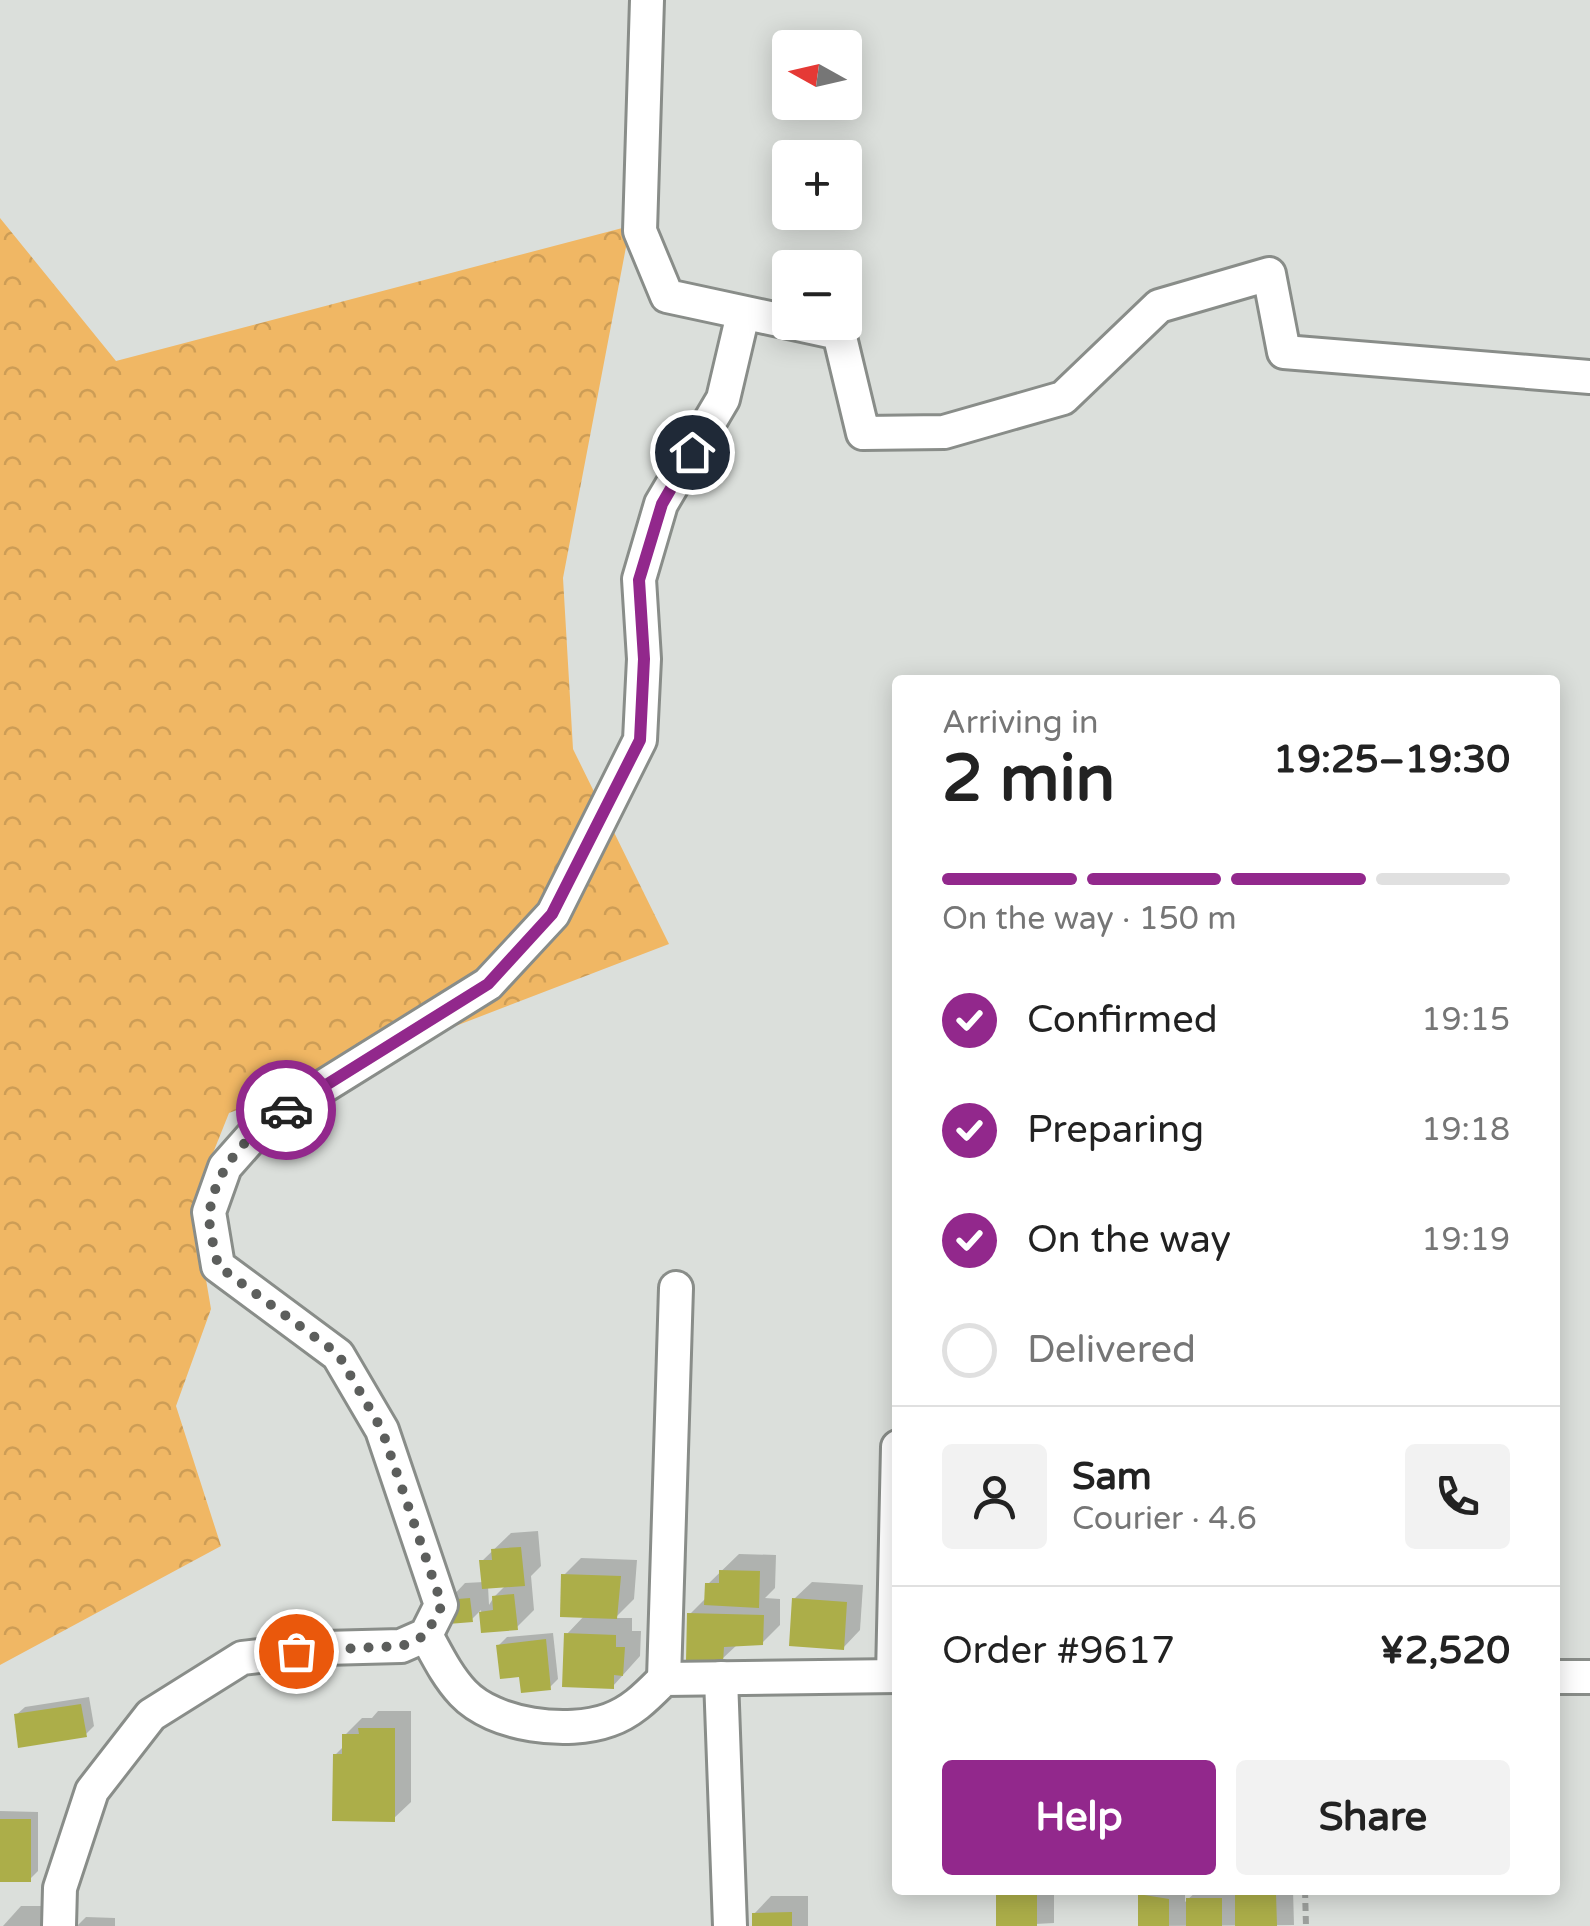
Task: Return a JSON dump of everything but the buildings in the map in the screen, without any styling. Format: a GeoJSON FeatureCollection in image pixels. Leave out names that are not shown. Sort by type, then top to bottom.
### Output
{"type":"FeatureCollection","features":[{"type":"Feature","properties":{"kind":"street"},"geometry":{"type":"LineString","coordinates":[[647,0],[640,231],[667,296],[839,334],[863,433],[944,432],[1063,398],[1159,306],[1269,274],[1284,352],[1590,377]]}},
{"type":"Feature","properties":{"kind":"street"},"geometry":{"type":"LineString","coordinates":[[58,1926],[60,1888],[92,1791],[151,1715],[242,1658],[324,1648],[402,1646],[426,1635],[442,1605],[382,1430],[338,1354],[218,1266],[209,1212],[225,1167],[263,1124],[488,984],[552,914],[640,740],[644,659],[639,580],[662,504],[722,399],[743,314]]}},
{"type":"Feature","properties":{"kind":"street"},"geometry":{"type":"LineString","coordinates":[[664,1679],[676,1288]]}},
{"type":"Feature","properties":{"kind":"street"},"geometry":{"type":"LineString","coordinates":[[426,1635],[465,1696],[497,1714],[533,1724],[570,1726],[607,1721],[636,1706],[664,1679],[892,1676]]}},
{"type":"Feature","properties":{"kind":"street"},"geometry":{"type":"LineString","coordinates":[[1560,1677],[1590,1676]]}},
{"type":"Feature","properties":{"kind":"street"},"geometry":{"type":"LineString","coordinates":[[721,1678],[730,1926]]}},
{"type":"Feature","properties":{"kind":"path"},"geometry":{"type":"LineString","coordinates":[[1305,1895],[1306,1926]]}},
{"type":"Feature","properties":{"kind":"green space"},"geometry":{"type":"Polygon","coordinates":[[[0,218],[116,361],[630,226],[563,578],[573,749],[669,944],[229,1113],[193,1203],[211,1309],[176,1406],[221,1546],[0,1665],[0,218]]]}},
{"type":"Feature","properties":{"kind":"way so far"},"geometry":{"type":"LineString","coordinates":[[286,1110],[263,1124],[225,1167],[209,1212],[218,1266],[338,1354],[382,1430],[442,1605],[426,1635],[402,1646],[296,1651]]}},
{"type":"Feature","properties":{"kind":"route"},"geometry":{"type":"LineString","coordinates":[[286,1110],[488,984],[552,914],[640,740],[644,659],[639,580],[662,504],[692,452]]}}]}
